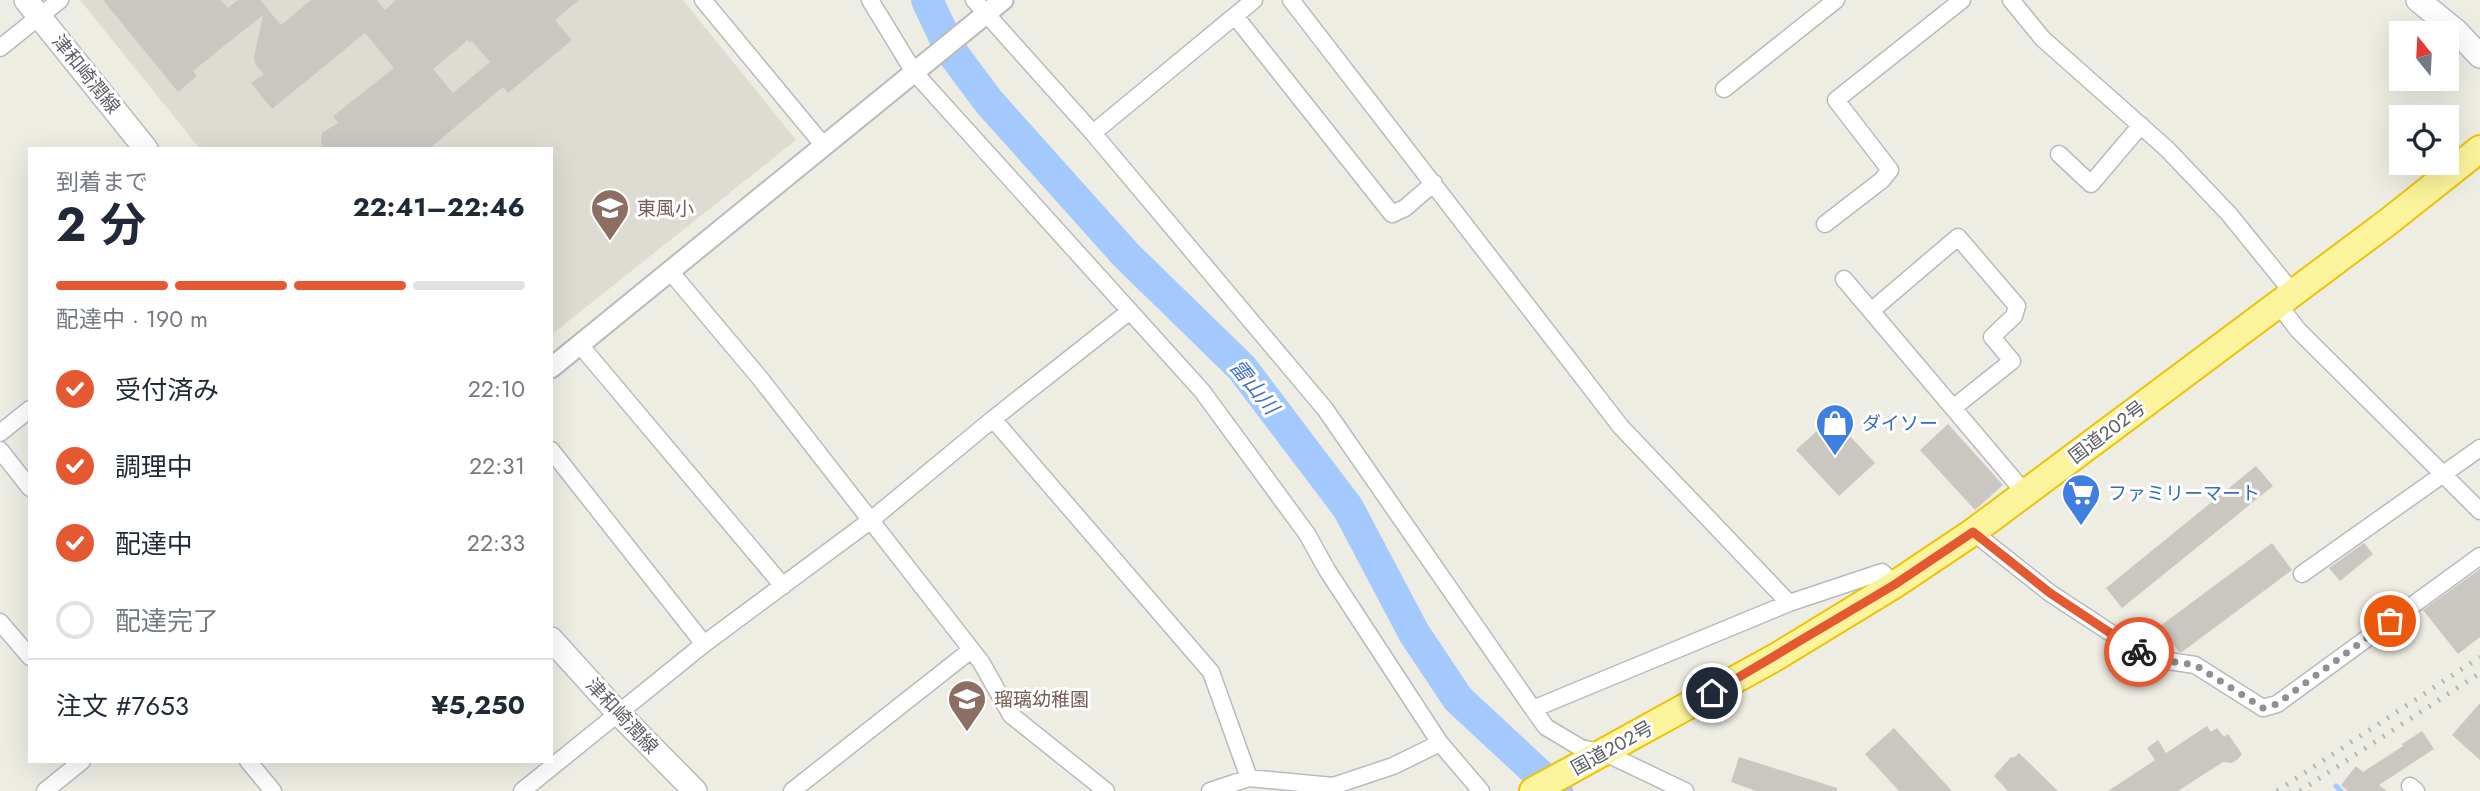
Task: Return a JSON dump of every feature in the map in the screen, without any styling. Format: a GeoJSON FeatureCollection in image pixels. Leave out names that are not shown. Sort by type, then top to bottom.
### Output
{"type":"FeatureCollection","features":[{"type":"Feature","properties":{"kind":"highway","name":"国道202号"},"geometry":{"type":"LineString","coordinates":[[1533,791],[1776,657],[1894,585],[1973,532],[2480,149]]}},
{"type":"Feature","properties":{"kind":"main road"},"geometry":{"type":"LineString","coordinates":[[2418,0],[2456,31],[2480,56]]}},
{"type":"Feature","properties":{"kind":"main road","name":"津和崎潤線"},"geometry":{"type":"LineString","coordinates":[[33,8],[144,147]]}},
{"type":"Feature","properties":{"kind":"main road","name":"津和崎潤線"},"geometry":{"type":"LineString","coordinates":[[553,641],[619,714],[695,791]]}},
{"type":"Feature","properties":{"kind":"street"},"geometry":{"type":"LineString","coordinates":[[0,48],[33,8],[60,0]]}},
{"type":"Feature","properties":{"kind":"street"},"geometry":{"type":"LineString","coordinates":[[703,0],[824,146]]}},
{"type":"Feature","properties":{"kind":"street"},"geometry":{"type":"LineString","coordinates":[[870,0],[914,72],[1202,391],[1307,534],[1327,570],[1440,743],[1481,791]]}},
{"type":"Feature","properties":{"kind":"street"},"geometry":{"type":"LineString","coordinates":[[553,366],[914,72],[980,7],[1003,0]]}},
{"type":"Feature","properties":{"kind":"street"},"geometry":{"type":"LineString","coordinates":[[1093,133],[1254,0]]}},
{"type":"Feature","properties":{"kind":"street"},"geometry":{"type":"LineString","coordinates":[[1291,0],[1621,427],[1789,603]]}},
{"type":"Feature","properties":{"kind":"street"},"geometry":{"type":"LineString","coordinates":[[1724,89],[1836,0]]}},
{"type":"Feature","properties":{"kind":"street"},"geometry":{"type":"LineString","coordinates":[[1825,224],[1882,180],[1890,170],[1836,100],[1962,0]]}},
{"type":"Feature","properties":{"kind":"street"},"geometry":{"type":"LineString","coordinates":[[2011,0],[2043,39],[2167,149],[2229,214],[2286,298],[2298,330],[2480,511]]}},
{"type":"Feature","properties":{"kind":"street"},"geometry":{"type":"LineString","coordinates":[[980,7],[1093,133],[1325,409],[1546,727],[1581,748],[1605,753],[1685,791]]}},
{"type":"Feature","properties":{"kind":"street"},"geometry":{"type":"LineString","coordinates":[[1235,16],[1392,214],[1405,208],[1434,183]]}},
{"type":"Feature","properties":{"kind":"street"},"geometry":{"type":"LineString","coordinates":[[2059,154],[2091,184],[2141,125]]}},
{"type":"Feature","properties":{"kind":"street"},"geometry":{"type":"LineString","coordinates":[[1871,311],[1958,237],[2018,306],[2014,316],[1992,337],[2012,361],[1953,408]]}},
{"type":"Feature","properties":{"kind":"street"},"geometry":{"type":"LineString","coordinates":[[669,270],[759,377],[981,662],[1011,715],[1106,791]]}},
{"type":"Feature","properties":{"kind":"street"},"geometry":{"type":"LineString","coordinates":[[1844,279],[2025,493]]}},
{"type":"Feature","properties":{"kind":"street"},"geometry":{"type":"LineString","coordinates":[[522,791],[704,644],[871,520],[1130,311]]}},
{"type":"Feature","properties":{"kind":"street"},"geometry":{"type":"LineString","coordinates":[[579,345],[783,586]]}},
{"type":"Feature","properties":{"kind":"street"},"geometry":{"type":"LineString","coordinates":[[0,433],[28,412]]}},
{"type":"Feature","properties":{"kind":"street"},"geometry":{"type":"LineString","coordinates":[[993,419],[1211,672],[1248,778]]}},
{"type":"Feature","properties":{"kind":"street"},"geometry":{"type":"LineString","coordinates":[[2302,573],[2480,448]]}},
{"type":"Feature","properties":{"kind":"street"},"geometry":{"type":"LineString","coordinates":[[0,450],[28,485]]}},
{"type":"Feature","properties":{"kind":"street"},"geometry":{"type":"LineString","coordinates":[[553,453],[704,644]]}},
{"type":"Feature","properties":{"kind":"street"},"geometry":{"type":"LineString","coordinates":[[1973,532],[2050,593],[2149,658],[2195,665],[2263,708],[2277,704],[2480,556]]}},
{"type":"Feature","properties":{"kind":"street"},"geometry":{"type":"LineString","coordinates":[[1533,709],[1789,603],[1882,572],[1894,585]]}},
{"type":"Feature","properties":{"kind":"street"},"geometry":{"type":"LineString","coordinates":[[0,622],[28,655]]}},
{"type":"Feature","properties":{"kind":"street"},"geometry":{"type":"LineString","coordinates":[[792,791],[971,650]]}},
{"type":"Feature","properties":{"kind":"street"},"geometry":{"type":"LineString","coordinates":[[1210,791],[1248,778],[1334,786],[1393,766],[1440,743]]}},
{"type":"Feature","properties":{"kind":"street"},"geometry":{"type":"LineString","coordinates":[[45,791],[80,763]]}},
{"type":"Feature","properties":{"kind":"street"},"geometry":{"type":"LineString","coordinates":[[250,763],[273,791]]}},
{"type":"Feature","properties":{"kind":"shaded area","name":"東風小"},"geometry":{"type":"Polygon","coordinates":[[[80,0],[683,0],[796,140],[553,333],[553,147],[198,147],[80,0]]]}},
{"type":"Feature","properties":{"kind":"building"},"geometry":{"type":"Polygon","coordinates":[[[103,0],[221,0],[228,8],[238,0],[260,0],[281,25],[311,0],[377,0],[385,10],[396,0],[579,0],[555,20],[572,40],[508,93],[503,87],[431,147],[324,147],[321,143],[322,133],[338,123],[333,116],[394,68],[365,33],[272,109],[251,83],[264,74],[255,64],[254,57],[263,15],[193,71],[197,76],[178,92],[103,0]],[[468,40],[433,69],[453,93],[490,62],[472,41],[470,43],[468,40]]]}},
{"type":"Feature","properties":{"kind":"building","name":"ダイソー"},"geometry":{"type":"Polygon","coordinates":[[[1832,417],[1875,463],[1839,496],[1796,450],[1832,417]]]}},
{"type":"Feature","properties":{"kind":"building"},"geometry":{"type":"Polygon","coordinates":[[[1948,424],[2003,485],[1975,510],[1920,450],[1948,424]]]}},
{"type":"Feature","properties":{"kind":"building"},"geometry":{"type":"Polygon","coordinates":[[[2256,466],[2273,486],[2122,608],[2106,588],[2256,466]]]}},
{"type":"Feature","properties":{"kind":"building"},"geometry":{"type":"Polygon","coordinates":[[[2272,543],[2292,570],[2179,652],[2160,626],[2272,543]]]}},
{"type":"Feature","properties":{"kind":"building"},"geometry":{"type":"Polygon","coordinates":[[[2364,543],[2373,554],[2340,581],[2329,568],[2364,543]]]}},
{"type":"Feature","properties":{"kind":"building"},"geometry":{"type":"Polygon","coordinates":[[[2480,569],[2480,637],[2458,654],[2423,610],[2480,569]]]}},
{"type":"Feature","properties":{"kind":"building"},"geometry":{"type":"Polygon","coordinates":[[[2480,703],[2480,760],[2452,735],[2480,703]]]}},
{"type":"Feature","properties":{"kind":"building"},"geometry":{"type":"Polygon","coordinates":[[[2207,726],[2211,732],[2217,728],[2224,737],[2228,734],[2242,754],[2238,759],[2232,763],[2223,762],[2178,791],[2108,791],[2155,760],[2147,748],[2158,740],[2166,753],[2207,726]]]}},
{"type":"Feature","properties":{"kind":"building"},"geometry":{"type":"Polygon","coordinates":[[[1894,728],[1952,791],[1899,791],[1865,754],[1894,728]]]}},
{"type":"Feature","properties":{"kind":"building"},"geometry":{"type":"Polygon","coordinates":[[[2422,731],[2434,749],[2379,785],[2387,791],[2348,791],[2341,785],[2356,766],[2363,772],[2422,731]]]}},
{"type":"Feature","properties":{"kind":"building"},"geometry":{"type":"Polygon","coordinates":[[[2019,753],[2058,791],[2008,791],[1994,776],[2011,757],[2019,753]]]}},
{"type":"Feature","properties":{"kind":"building"},"geometry":{"type":"Polygon","coordinates":[[[1739,757],[1837,788],[1837,791],[1756,791],[1731,782],[1739,757]]]}},
{"type":"Feature","properties":{"kind":"waterway","name":"雷山川"},"geometry":{"type":"LineString","coordinates":[[927,0],[951,51],[989,102],[1126,255],[1242,368],[1348,508],[1414,633],[1458,699],[1557,791]]}},
{"type":"Feature","properties":{"kind":"waterway"},"geometry":{"type":"LineString","coordinates":[[2336,786],[2341,791]]}},
{"type":"Feature","properties":{"kind":"railway"},"geometry":{"type":"LineString","coordinates":[[2277,791],[2480,657]]}},
{"type":"Feature","properties":{"kind":"railway"},"geometry":{"type":"LineString","coordinates":[[2300,791],[2480,673]]}},
{"type":"Feature","properties":{"kind":"way so far"},"geometry":{"type":"LineString","coordinates":[[2139,652],[2149,658],[2195,665],[2263,708],[2277,704],[2390,621]]}},
{"type":"Feature","properties":{"kind":"place","name":"東風小"},"geometry":{"type":"Point","coordinates":[610,242]}},
{"type":"Feature","properties":{"kind":"place","name":"ダイソー"},"geometry":{"type":"Point","coordinates":[1835,457]}},
{"type":"Feature","properties":{"kind":"place","name":"ファミリーマート"},"geometry":{"type":"Point","coordinates":[2081,527]}},
{"type":"Feature","properties":{"kind":"place","name":"瑠璃幼稚園"},"geometry":{"type":"Point","coordinates":[967,733]}},
{"type":"Feature","properties":{"kind":"route"},"geometry":{"type":"LineString","coordinates":[[1712,693],[1894,585],[1973,532],[2050,593],[2139,652]]}}]}
